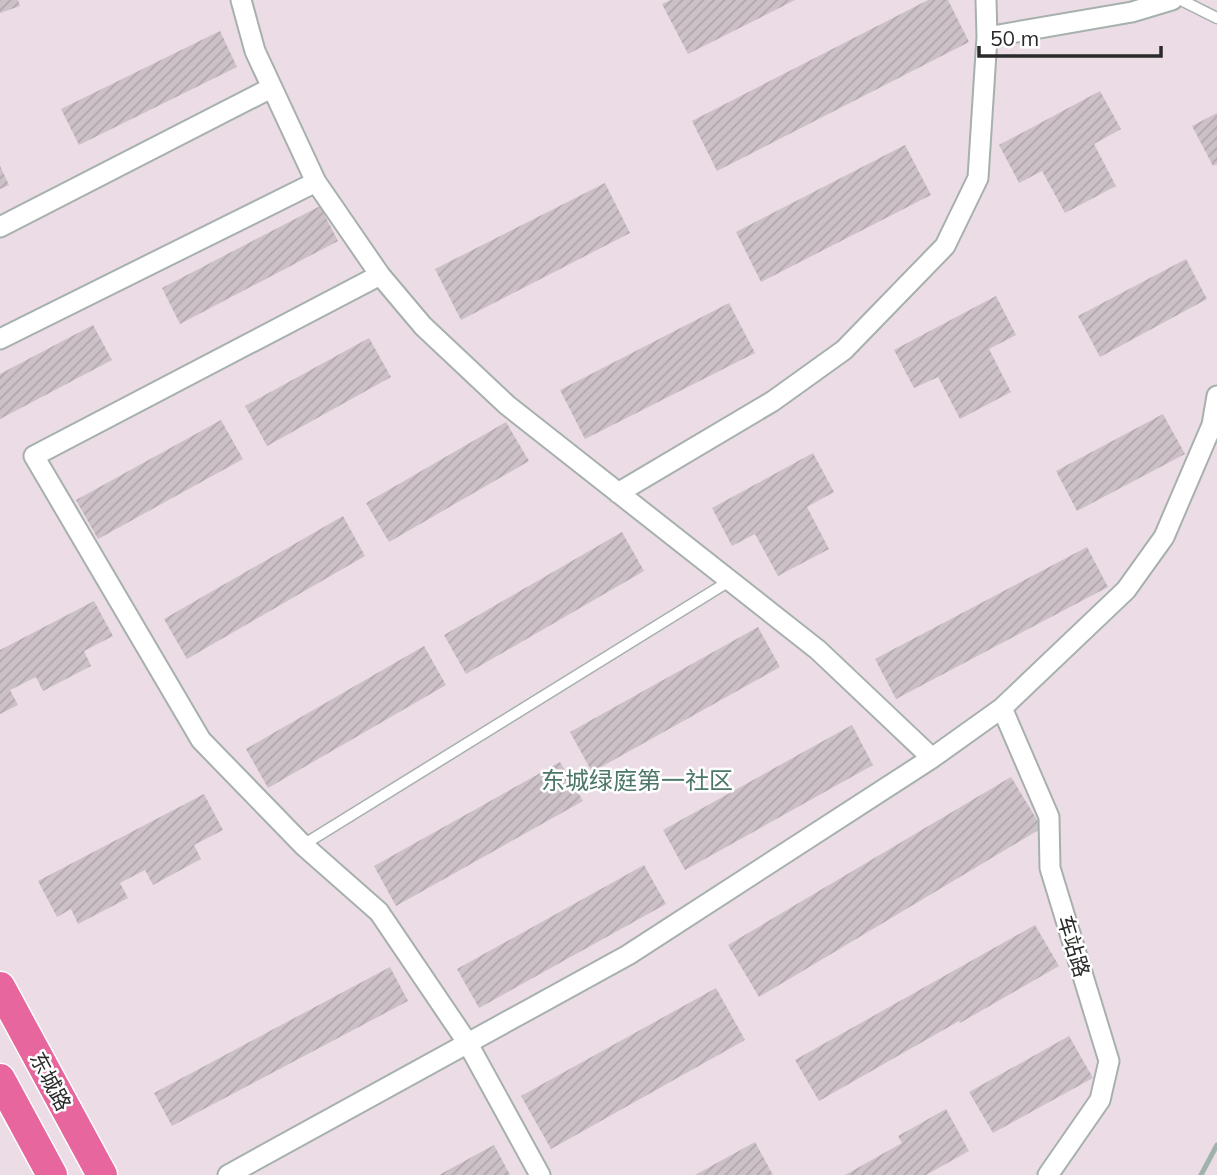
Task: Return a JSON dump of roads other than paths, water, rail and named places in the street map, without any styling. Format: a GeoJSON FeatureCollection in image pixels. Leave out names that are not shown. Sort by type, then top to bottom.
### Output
{"type":"FeatureCollection","features":[{"type":"Feature","properties":{"kind":"main road","name":"东城路"},"geometry":{"type":"LineString","coordinates":[[0,986],[102,1175]]}},
{"type":"Feature","properties":{"kind":"main road","name":"东城路"},"geometry":{"type":"LineString","coordinates":[[0,1079],[52,1175]]}},
{"type":"Feature","properties":{"kind":"street"},"geometry":{"type":"LineString","coordinates":[[242,0],[255,51],[316,182],[380,275],[424,326],[498,396],[618,494],[818,650],[932,758]]}},
{"type":"Feature","properties":{"kind":"street"},"geometry":{"type":"LineString","coordinates":[[618,494],[774,401],[844,350],[945,246],[978,178],[987,37],[986,0]]}},
{"type":"Feature","properties":{"kind":"street"},"geometry":{"type":"LineString","coordinates":[[987,37],[1132,12],[1172,0]]}},
{"type":"Feature","properties":{"kind":"street"},"geometry":{"type":"LineString","coordinates":[[0,227],[271,88]]}},
{"type":"Feature","properties":{"kind":"street"},"geometry":{"type":"LineString","coordinates":[[0,339],[316,182]]}},
{"type":"Feature","properties":{"kind":"street"},"geometry":{"type":"LineString","coordinates":[[380,275],[34,456],[201,740],[303,845],[379,912],[467,1042],[540,1175]]}},
{"type":"Feature","properties":{"kind":"street"},"geometry":{"type":"LineString","coordinates":[[228,1175],[628,955],[932,758],[1002,708],[1126,590],[1164,537],[1212,425],[1217,396]]}},
{"type":"Feature","properties":{"kind":"street","name":"车站路"},"geometry":{"type":"LineString","coordinates":[[1002,708],[1049,817],[1050,868],[1109,1061],[1100,1100],[1048,1175]]}},
{"type":"Feature","properties":{"kind":"lane"},"geometry":{"type":"LineString","coordinates":[[1181,0],[1217,19]]}},
{"type":"Feature","properties":{"kind":"lane"},"geometry":{"type":"LineString","coordinates":[[303,845],[731,580]]}},
{"type":"Feature","properties":{"kind":"railway"},"geometry":{"type":"LineString","coordinates":[[1201,1175],[1217,1145]]}},
{"type":"Feature","properties":{"kind":"district","name":"东城绿庭第一社区"},"geometry":{"type":"Point","coordinates":[637,780]}}]}
